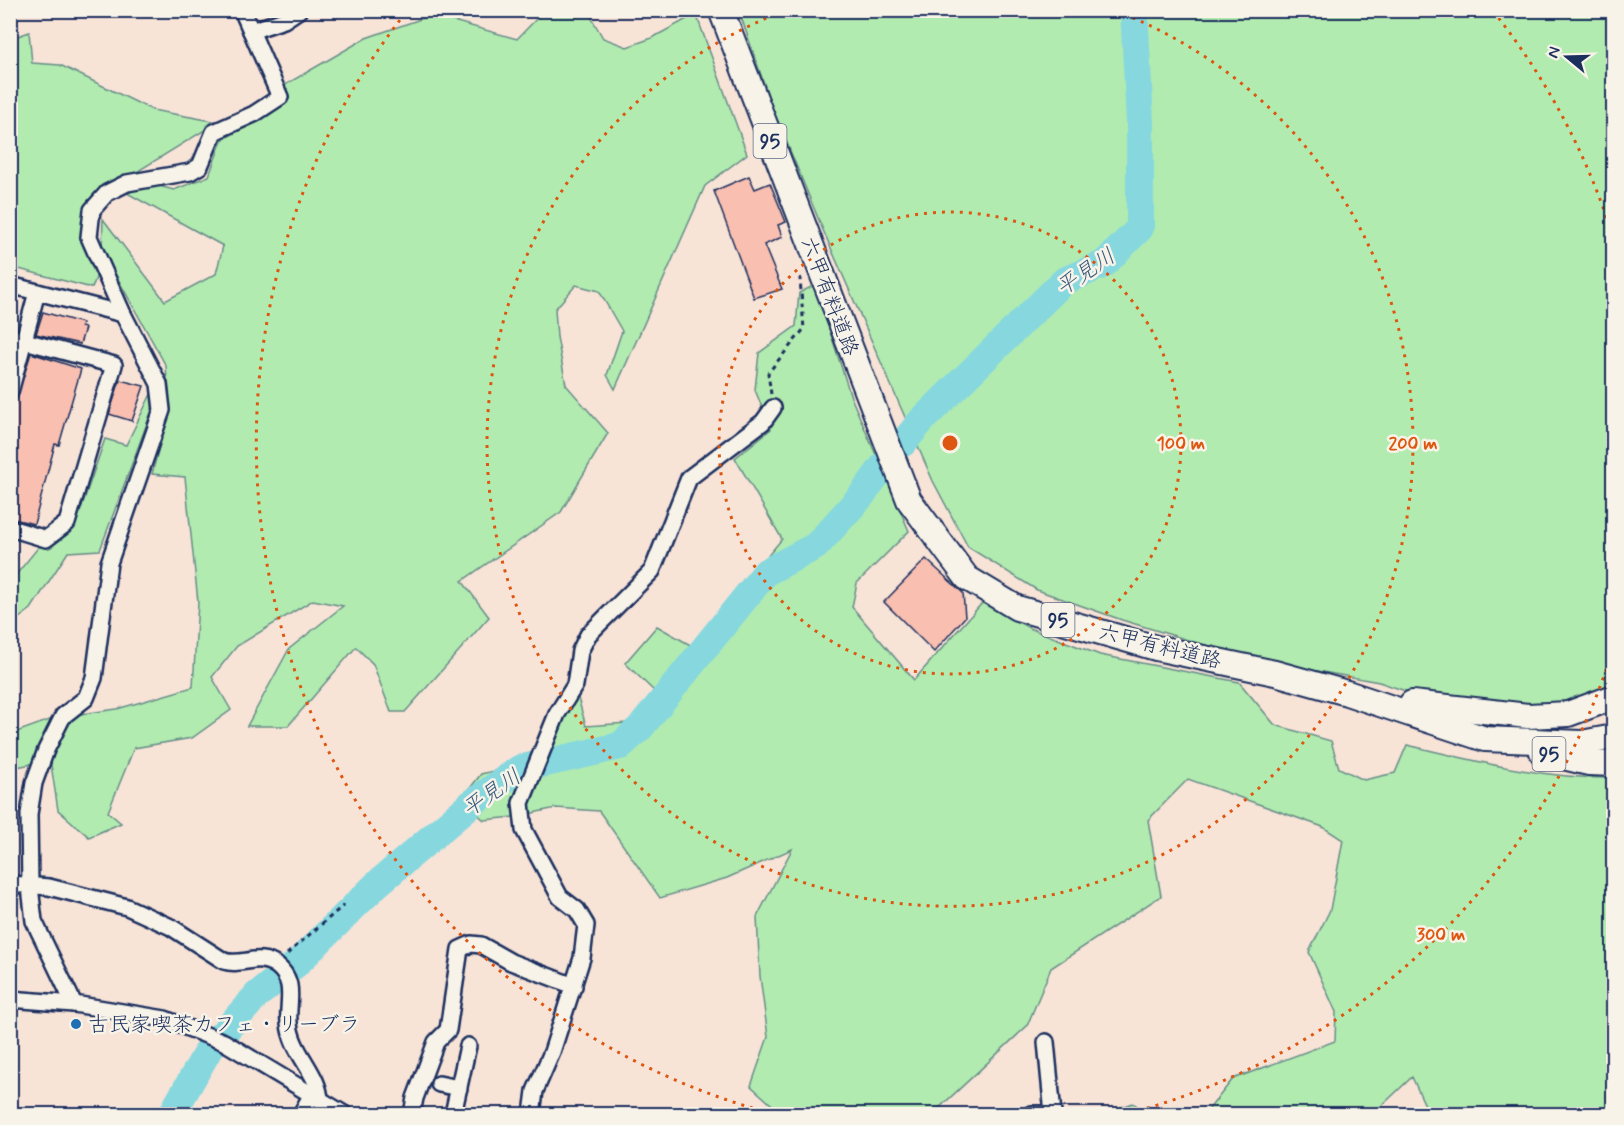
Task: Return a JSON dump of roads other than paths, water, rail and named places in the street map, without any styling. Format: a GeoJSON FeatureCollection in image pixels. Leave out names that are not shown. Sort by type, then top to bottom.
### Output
{"type":"FeatureCollection","features":[{"type":"Feature","properties":{"kind":"main road","name":"六甲有料道路"},"geometry":{"type":"LineString","coordinates":[[721,10],[909,500],[967,578],[1017,608],[1156,648],[1275,673],[1347,693],[1485,739],[1581,743],[1614,737]]}},
{"type":"Feature","properties":{"kind":"main road","name":"95"},"geometry":{"type":"LineString","coordinates":[[1347,693],[1480,712],[1528,716],[1568,714],[1614,697]]}},
{"type":"Feature","properties":{"kind":"main road","name":"95"},"geometry":{"type":"LineString","coordinates":[[1485,739],[1589,763],[1614,764]]}},
{"type":"Feature","properties":{"kind":"street"},"geometry":{"type":"LineString","coordinates":[[74,1004],[34,921],[30,887],[29,814],[34,783],[46,750],[63,716],[86,698],[94,678],[109,563],[162,410],[159,384],[123,314],[89,237],[92,210],[107,193],[127,183],[190,172],[200,166],[214,132],[254,114],[280,97],[242,10]]}},
{"type":"Feature","properties":{"kind":"street"},"geometry":{"type":"LineString","coordinates":[[251,31],[284,20],[299,10]]}},
{"type":"Feature","properties":{"kind":"street"},"geometry":{"type":"LineString","coordinates":[[10,285],[123,314]]}},
{"type":"Feature","properties":{"kind":"street"},"geometry":{"type":"LineString","coordinates":[[10,392],[18,339],[38,292]]}},
{"type":"Feature","properties":{"kind":"street"},"geometry":{"type":"LineString","coordinates":[[10,528],[46,539],[67,523],[114,365],[18,339]]}},
{"type":"Feature","properties":{"kind":"street"},"geometry":{"type":"LineString","coordinates":[[532,1114],[535,1091],[552,1052],[582,958],[585,925],[577,910],[560,897],[524,830],[521,803],[557,714],[575,685],[580,651],[588,635],[652,571],[689,478],[763,422],[773,408]]}},
{"type":"Feature","properties":{"kind":"street"},"geometry":{"type":"LineString","coordinates":[[10,884],[49,887],[127,907],[171,927],[233,964],[250,959],[266,960],[279,969],[292,997],[289,1023],[298,1052],[320,1090],[316,1098],[301,1114]]}},
{"type":"Feature","properties":{"kind":"street"},"geometry":{"type":"LineString","coordinates":[[412,1114],[415,1098],[436,1042],[448,1030],[460,949],[471,944],[481,945],[511,962],[574,986]]}},
{"type":"Feature","properties":{"kind":"street"},"geometry":{"type":"LineString","coordinates":[[10,999],[74,1004],[165,1019],[224,1042],[344,1114]]}},
{"type":"Feature","properties":{"kind":"street"},"geometry":{"type":"LineString","coordinates":[[1046,1042],[1053,1114]]}},
{"type":"Feature","properties":{"kind":"street"},"geometry":{"type":"LineString","coordinates":[[453,1114],[468,1046]]}},
{"type":"Feature","properties":{"kind":"street"},"geometry":{"type":"LineString","coordinates":[[439,1084],[459,1088]]}},
{"type":"Feature","properties":{"kind":"street"},"geometry":{"type":"LineString","coordinates":[[1031,1114],[1043,1114]]}},
{"type":"Feature","properties":{"kind":"waterway","name":"平見川"},"geometry":{"type":"LineString","coordinates":[[903,443],[922,420],[1064,281],[1104,264],[1140,228],[1140,123],[1134,10]]}},
{"type":"Feature","properties":{"kind":"waterway","name":"平見川"},"geometry":{"type":"LineString","coordinates":[[172,1114],[209,1049],[257,995],[296,964],[376,885],[472,803],[519,769],[620,746],[641,727],[766,572],[816,546],[862,495],[884,465]]}},
{"type":"Feature","properties":{"kind":"place","name":"古民家喫茶カフェ・リーブラ"},"geometry":{"type":"Point","coordinates":[76,1024]}}]}
